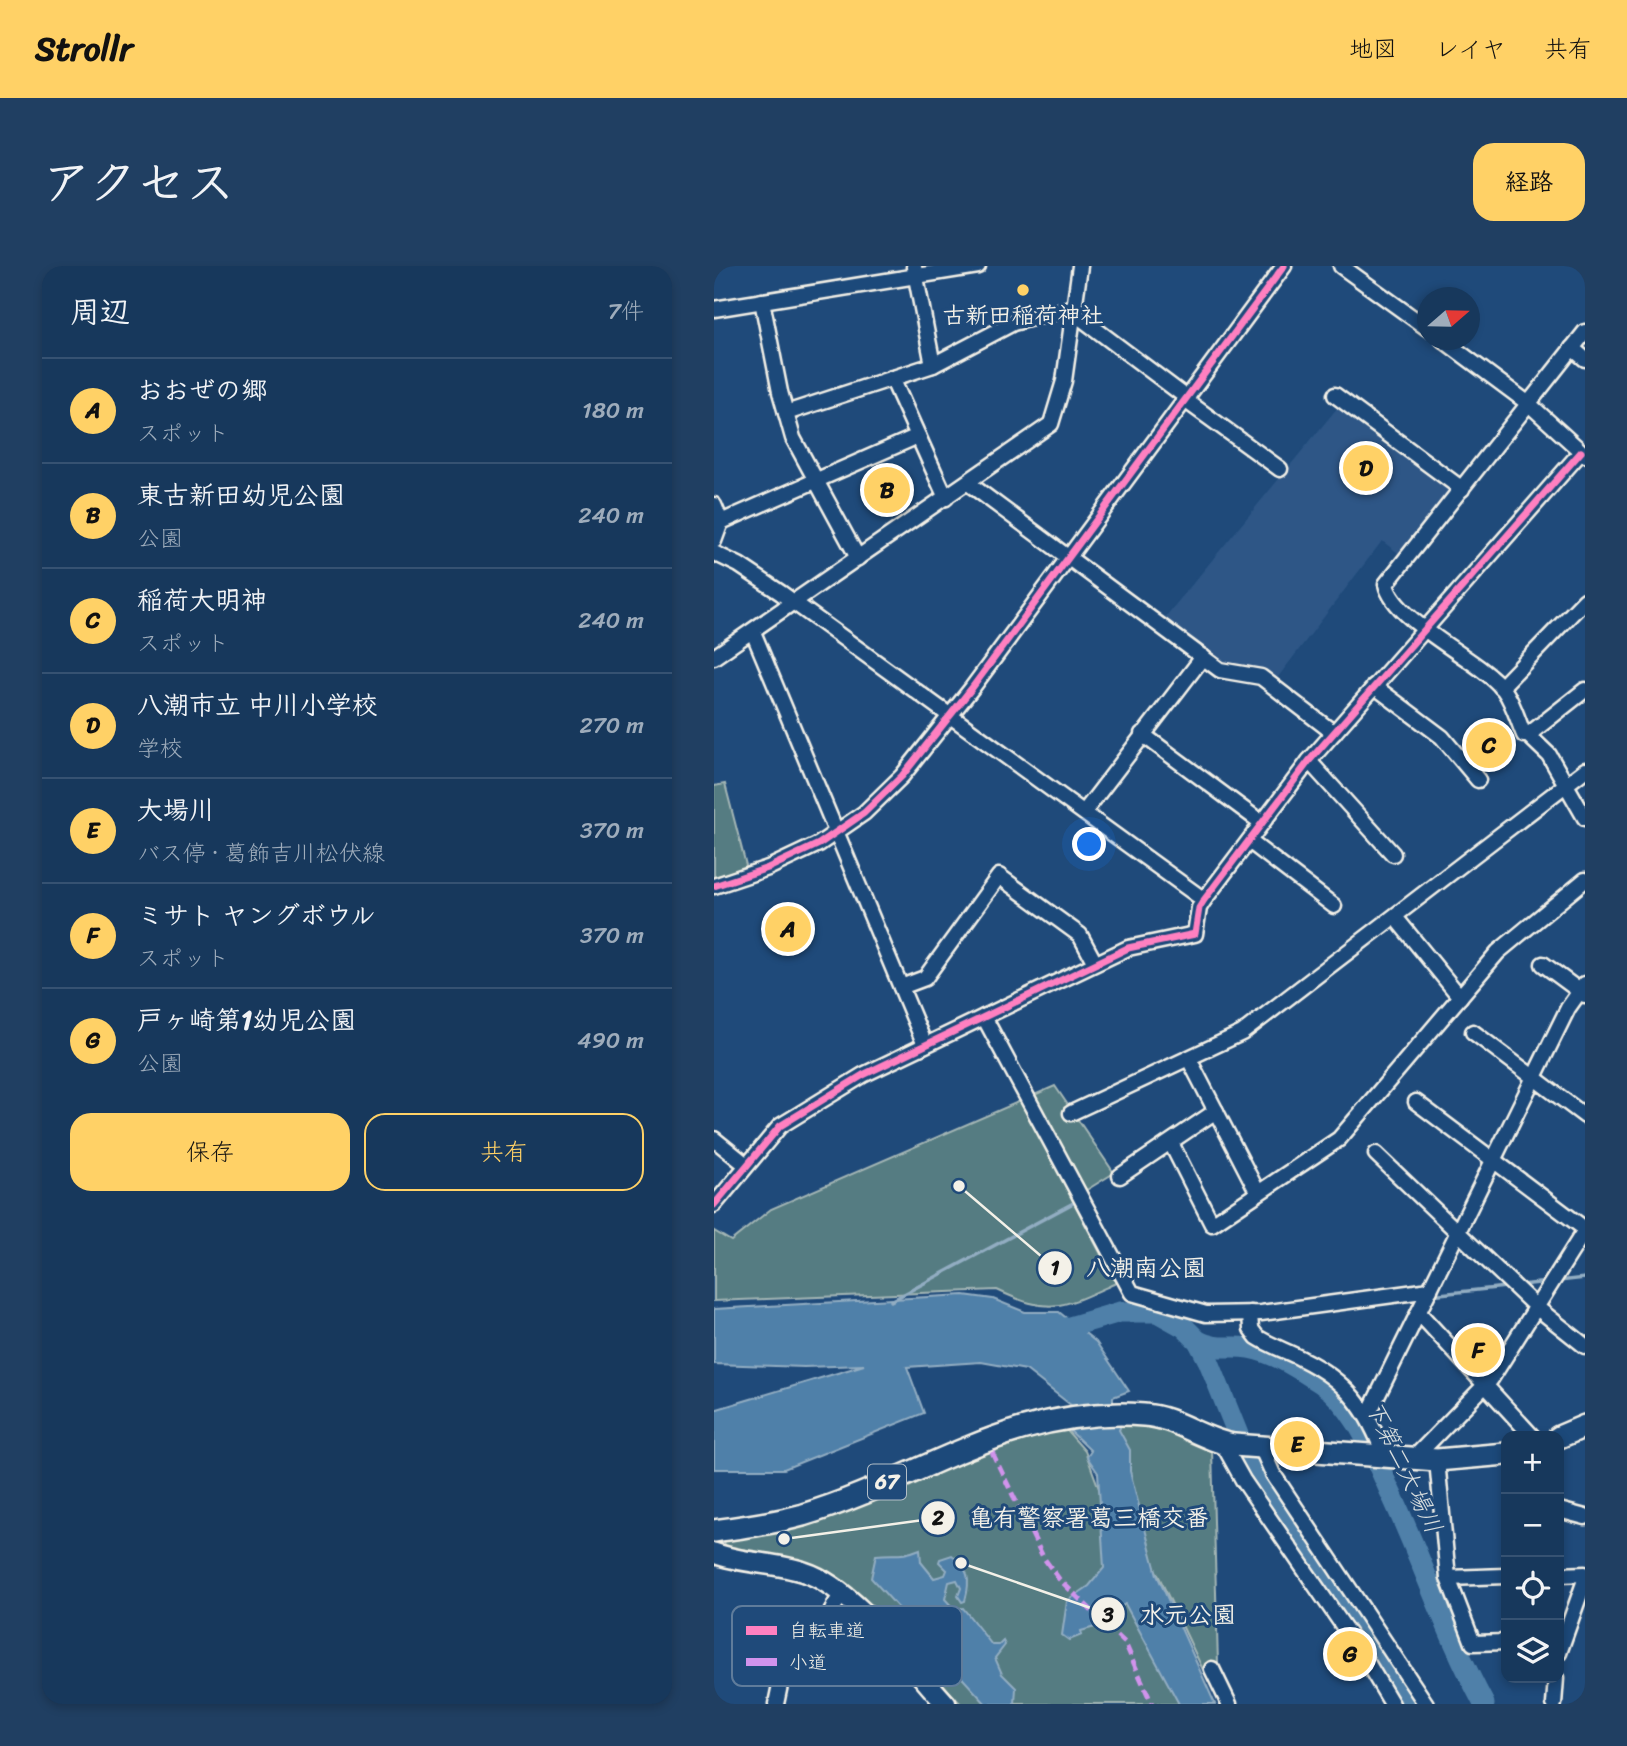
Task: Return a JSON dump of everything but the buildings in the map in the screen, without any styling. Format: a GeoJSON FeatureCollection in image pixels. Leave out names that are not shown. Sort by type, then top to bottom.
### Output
{"type":"FeatureCollection","features":[{"type":"Feature","properties":{"kind":"main road","name":"67"},"geometry":{"type":"LineString","coordinates":[[714,1531],[804,1514],[993,1436],[1057,1421],[1121,1414],[1166,1419],[1229,1444],[1437,1460],[1501,1454]]}},
{"type":"Feature","properties":{"kind":"main road"},"geometry":{"type":"LineString","coordinates":[[1564,1435],[1585,1426]]}},
{"type":"Feature","properties":{"kind":"street"},"geometry":{"type":"LineString","coordinates":[[714,309],[913,270],[978,266]]}},
{"type":"Feature","properties":{"kind":"street"},"geometry":{"type":"LineString","coordinates":[[714,657],[795,604],[1051,424],[1061,395],[1080,266]]}},
{"type":"Feature","properties":{"kind":"street"},"geometry":{"type":"LineString","coordinates":[[714,886],[790,859],[836,833],[864,813],[902,776],[1068,558],[1283,266]]}},
{"type":"Feature","properties":{"kind":"street"},"geometry":{"type":"LineString","coordinates":[[1341,266],[1417,321]]}},
{"type":"Feature","properties":{"kind":"street"},"geometry":{"type":"LineString","coordinates":[[913,270],[933,365]]}},
{"type":"Feature","properties":{"kind":"street"},"geometry":{"type":"LineString","coordinates":[[762,301],[793,438],[858,558]]}},
{"type":"Feature","properties":{"kind":"street"},"geometry":{"type":"LineString","coordinates":[[786,413],[933,365],[1013,323],[1074,310]]}},
{"type":"Feature","properties":{"kind":"street"},"geometry":{"type":"LineString","coordinates":[[1074,310],[1280,469]]}},
{"type":"Feature","properties":{"kind":"street"},"geometry":{"type":"LineString","coordinates":[[1585,331],[1386,584],[1390,594],[1424,629],[1501,687],[1524,735],[1528,735],[1549,755],[1585,818]]}},
{"type":"Feature","properties":{"kind":"street"},"geometry":{"type":"LineString","coordinates":[[1572,348],[1585,359]]}},
{"type":"Feature","properties":{"kind":"street"},"geometry":{"type":"LineString","coordinates":[[714,1205],[745,1164],[789,1118],[925,1045],[1095,962],[1128,948],[1195,934],[1199,908],[1204,900],[1309,761],[1583,454],[1529,404],[1456,350]]}},
{"type":"Feature","properties":{"kind":"street"},"geometry":{"type":"LineString","coordinates":[[892,378],[946,498]]}},
{"type":"Feature","properties":{"kind":"street"},"geometry":{"type":"LineString","coordinates":[[1335,395],[1462,489]]}},
{"type":"Feature","properties":{"kind":"street"},"geometry":{"type":"LineString","coordinates":[[721,522],[918,436]]}},
{"type":"Feature","properties":{"kind":"street"},"geometry":{"type":"LineString","coordinates":[[968,483],[1220,670],[1261,677],[1334,733]]}},
{"type":"Feature","properties":{"kind":"street"},"geometry":{"type":"LineString","coordinates":[[714,505],[721,522],[714,541]]}},
{"type":"Feature","properties":{"kind":"street"},"geometry":{"type":"LineString","coordinates":[[714,553],[760,578],[1085,811],[1204,900]]}},
{"type":"Feature","properties":{"kind":"street"},"geometry":{"type":"LineString","coordinates":[[1501,687],[1585,600]]}},
{"type":"Feature","properties":{"kind":"street"},"geometry":{"type":"LineString","coordinates":[[753,632],[925,1045]]}},
{"type":"Feature","properties":{"kind":"street"},"geometry":{"type":"LineString","coordinates":[[1085,811],[1203,657]]}},
{"type":"Feature","properties":{"kind":"street"},"geometry":{"type":"LineString","coordinates":[[1374,686],[1442,737],[1478,780]]}},
{"type":"Feature","properties":{"kind":"street"},"geometry":{"type":"LineString","coordinates":[[1528,735],[1585,690]]}},
{"type":"Feature","properties":{"kind":"street"},"geometry":{"type":"LineString","coordinates":[[1142,734],[1262,823]]}},
{"type":"Feature","properties":{"kind":"street"},"geometry":{"type":"LineString","coordinates":[[1309,761],[1393,854]]}},
{"type":"Feature","properties":{"kind":"street"},"geometry":{"type":"LineString","coordinates":[[1071,1113],[1242,1033],[1585,770]]}},
{"type":"Feature","properties":{"kind":"street"},"geometry":{"type":"LineString","coordinates":[[1249,841],[1334,906]]}},
{"type":"Feature","properties":{"kind":"street"},"geometry":{"type":"LineString","coordinates":[[901,987],[925,978],[999,876],[1080,935],[1095,962]]}},
{"type":"Feature","properties":{"kind":"street"},"geometry":{"type":"LineString","coordinates":[[1171,1143],[1212,1224],[1339,1139],[1498,952],[1585,880]]}},
{"type":"Feature","properties":{"kind":"street"},"geometry":{"type":"LineString","coordinates":[[1395,917],[1460,997]]}},
{"type":"Feature","properties":{"kind":"street"},"geometry":{"type":"LineString","coordinates":[[1368,1415],[1568,1008],[1583,990],[1543,964]]}},
{"type":"Feature","properties":{"kind":"street"},"geometry":{"type":"LineString","coordinates":[[984,1017],[1127,1289],[1206,1314],[1250,1313],[1430,1290]]}},
{"type":"Feature","properties":{"kind":"street"},"geometry":{"type":"LineString","coordinates":[[1473,1032],[1585,1116]]}},
{"type":"Feature","properties":{"kind":"street"},"geometry":{"type":"LineString","coordinates":[[1189,1059],[1258,1193]]}},
{"type":"Feature","properties":{"kind":"street"},"geometry":{"type":"LineString","coordinates":[[1413,1458],[1485,1385],[1585,1229],[1416,1102]]}},
{"type":"Feature","properties":{"kind":"street"},"geometry":{"type":"LineString","coordinates":[[1120,1176],[1216,1111]]}},
{"type":"Feature","properties":{"kind":"street"},"geometry":{"type":"LineString","coordinates":[[714,1139],[745,1164]]}},
{"type":"Feature","properties":{"kind":"street"},"geometry":{"type":"LineString","coordinates":[[1376,1154],[1536,1307],[1585,1346]]}},
{"type":"Feature","properties":{"kind":"street"},"geometry":{"type":"LineString","coordinates":[[1250,1313],[1251,1329],[1257,1337],[1322,1369],[1354,1398],[1368,1415],[1377,1456]]}},
{"type":"Feature","properties":{"kind":"street"},"geometry":{"type":"LineString","coordinates":[[1419,1313],[1527,1431]]}},
{"type":"Feature","properties":{"kind":"street"},"geometry":{"type":"LineString","coordinates":[[1229,1444],[1243,1480],[1361,1652],[1392,1704]]}},
{"type":"Feature","properties":{"kind":"street"},"geometry":{"type":"LineString","coordinates":[[1260,1447],[1273,1474],[1426,1704]]}},
{"type":"Feature","properties":{"kind":"street"},"geometry":{"type":"LineString","coordinates":[[1437,1460],[1448,1578],[1473,1643],[1501,1643]]}},
{"type":"Feature","properties":{"kind":"street"},"geometry":{"type":"LineString","coordinates":[[1564,1511],[1585,1517]]}},
{"type":"Feature","properties":{"kind":"street"},"geometry":{"type":"LineString","coordinates":[[714,1553],[806,1572],[824,1580],[854,1606]]}},
{"type":"Feature","properties":{"kind":"street"},"geometry":{"type":"LineString","coordinates":[[1564,1575],[1585,1574]]}},
{"type":"Feature","properties":{"kind":"street"},"geometry":{"type":"LineString","coordinates":[[1448,1578],[1501,1576]]}},
{"type":"Feature","properties":{"kind":"street"},"geometry":{"type":"LineString","coordinates":[[1564,1639],[1585,1580]]}},
{"type":"Feature","properties":{"kind":"street"},"geometry":{"type":"LineString","coordinates":[[834,1606],[843,1594]]}},
{"type":"Feature","properties":{"kind":"street"},"geometry":{"type":"LineString","coordinates":[[1212,1669],[1229,1704]]}},
{"type":"Feature","properties":{"kind":"street"},"geometry":{"type":"LineString","coordinates":[[1554,1704],[1556,1683]]}},
{"type":"Feature","properties":{"kind":"street"},"geometry":{"type":"LineString","coordinates":[[776,1704],[780,1686]]}},
{"type":"Feature","properties":{"kind":"street"},"geometry":{"type":"LineString","coordinates":[[929,1686],[946,1704]]}},
{"type":"Feature","properties":{"kind":"shaded area"},"geometry":{"type":"Polygon","coordinates":[[[1338,407],[1456,491],[1401,555],[1382,541],[1275,681],[1221,666],[1162,621],[1338,407]]]}},
{"type":"Feature","properties":{"kind":"shaded area"},"geometry":{"type":"Polygon","coordinates":[[[964,1295],[993,1299],[1025,1312],[1059,1312],[1096,1342],[1129,1391],[1113,1397],[1113,1403],[1072,1406],[1026,1370],[981,1362],[907,1367],[924,1413],[784,1469],[714,1469],[714,1410],[864,1365],[804,1367],[714,1364],[714,1309],[964,1295]]]}},
{"type":"Feature","properties":{"kind":"shaded area"},"geometry":{"type":"Polygon","coordinates":[[[1122,1423],[1119,1430],[1130,1450],[1130,1471],[1157,1575],[1215,1704],[1179,1704],[1125,1604],[1095,1627],[1081,1631],[1082,1635],[1069,1640],[1062,1635],[1067,1601],[1089,1586],[1104,1568],[1098,1473],[1087,1457],[1091,1451],[1066,1427],[1122,1423]]]}},
{"type":"Feature","properties":{"kind":"shaded area"},"geometry":{"type":"Polygon","coordinates":[[[920,1549],[921,1562],[934,1578],[945,1575],[947,1570],[939,1562],[940,1559],[952,1555],[967,1575],[965,1601],[962,1602],[958,1596],[961,1588],[957,1580],[949,1582],[945,1599],[951,1606],[897,1606],[871,1578],[876,1555],[920,1549]]]}},
{"type":"Feature","properties":{"kind":"shaded area"},"geometry":{"type":"Polygon","coordinates":[[[962,1608],[992,1645],[999,1645],[1003,1641],[1005,1645],[995,1658],[1002,1674],[1016,1688],[1015,1704],[986,1704],[962,1678],[962,1608]]]}},
{"type":"Feature","properties":{"kind":"green space"},"geometry":{"type":"Polygon","coordinates":[[[725,784],[747,869],[714,879],[714,786],[725,784]]]}},
{"type":"Feature","properties":{"kind":"green space"},"geometry":{"type":"Polygon","coordinates":[[[1055,1086],[1114,1173],[1072,1199],[1116,1283],[1070,1303],[1045,1306],[997,1290],[714,1301],[714,1231],[731,1241],[771,1209],[1055,1086]]]}},
{"type":"Feature","properties":{"kind":"green space"},"geometry":{"type":"Polygon","coordinates":[[[1132,1417],[1201,1440],[1212,1450],[1218,1664],[1204,1672],[1086,1422],[1132,1417]]]}},
{"type":"Feature","properties":{"kind":"green space"},"geometry":{"type":"Polygon","coordinates":[[[1062,1425],[1085,1451],[1179,1704],[961,1704],[944,1686],[962,1686],[962,1606],[867,1606],[850,1588],[725,1549],[724,1536],[1004,1436],[1062,1425]]]}},
{"type":"Feature","properties":{"kind":"green space"},"geometry":{"type":"Polygon","coordinates":[[[1345,1635],[1371,1673],[1337,1675],[1345,1635]]]}},
{"type":"Feature","properties":{"kind":"waterway"},"geometry":{"type":"LineString","coordinates":[[891,1301],[1077,1201]]}},
{"type":"Feature","properties":{"kind":"waterway"},"geometry":{"type":"LineString","coordinates":[[1559,1281],[1585,1278]]}},
{"type":"Feature","properties":{"kind":"waterway"},"geometry":{"type":"LineString","coordinates":[[1521,1285],[1548,1282]]}},
{"type":"Feature","properties":{"kind":"waterway"},"geometry":{"type":"LineString","coordinates":[[1430,1295],[1506,1287]]}},
{"type":"Feature","properties":{"kind":"waterway","name":"下第二大場川"},"geometry":{"type":"LineString","coordinates":[[1049,1333],[1120,1312],[1157,1312],[1184,1327],[1198,1341],[1251,1467],[1412,1704]]}},
{"type":"Feature","properties":{"kind":"waterway","name":"下第二大場川"},"geometry":{"type":"LineString","coordinates":[[1198,1341],[1217,1347],[1249,1348],[1277,1357],[1321,1383],[1344,1404],[1362,1431],[1376,1460],[1458,1651],[1484,1704]]}},
{"type":"Feature","properties":{"kind":"marked path"},"geometry":{"type":"LineString","coordinates":[[992,1452],[1043,1557],[1059,1579],[1125,1643],[1152,1704]]}},
{"type":"Feature","properties":{"kind":"cycle path"},"geometry":{"type":"LineString","coordinates":[[714,886],[768,868],[819,844],[864,813],[902,776],[972,688],[1284,266]]}},
{"type":"Feature","properties":{"kind":"cycle path"},"geometry":{"type":"LineString","coordinates":[[714,1205],[780,1126],[863,1075],[1128,948],[1195,934],[1199,908],[1204,900],[1309,761],[1581,452]]}},
{"type":"Feature","properties":{"kind":"place","name":"古新田稲荷神社"},"geometry":{"type":"Point","coordinates":[1023,290]}},
{"type":"Feature","properties":{"kind":"place","name":"八潮市立 中川小学校"},"geometry":{"type":"Point","coordinates":[1366,468]}},
{"type":"Feature","properties":{"kind":"place","name":"東古新田幼児公園"},"geometry":{"type":"Point","coordinates":[887,490]}},
{"type":"Feature","properties":{"kind":"place","name":"稲荷大明神"},"geometry":{"type":"Point","coordinates":[1489,745]}},
{"type":"Feature","properties":{"kind":"place","name":"おおぜの郷"},"geometry":{"type":"Point","coordinates":[788,929]}},
{"type":"Feature","properties":{"kind":"place","name":"八潮南公園"},"geometry":{"type":"Point","coordinates":[959,1186]}},
{"type":"Feature","properties":{"kind":"place","name":"ミサト ヤングボウル"},"geometry":{"type":"Point","coordinates":[1478,1350]}},
{"type":"Feature","properties":{"kind":"place","name":"大場川"},"geometry":{"type":"Point","coordinates":[1297,1444]}},
{"type":"Feature","properties":{"kind":"place","name":"亀有警察署葛三橋交番"},"geometry":{"type":"Point","coordinates":[784,1539]}},
{"type":"Feature","properties":{"kind":"place","name":"水元公園"},"geometry":{"type":"Point","coordinates":[961,1563]}},
{"type":"Feature","properties":{"kind":"place","name":"戸ヶ崎第1幼児公園"},"geometry":{"type":"Point","coordinates":[1350,1654]}}]}
